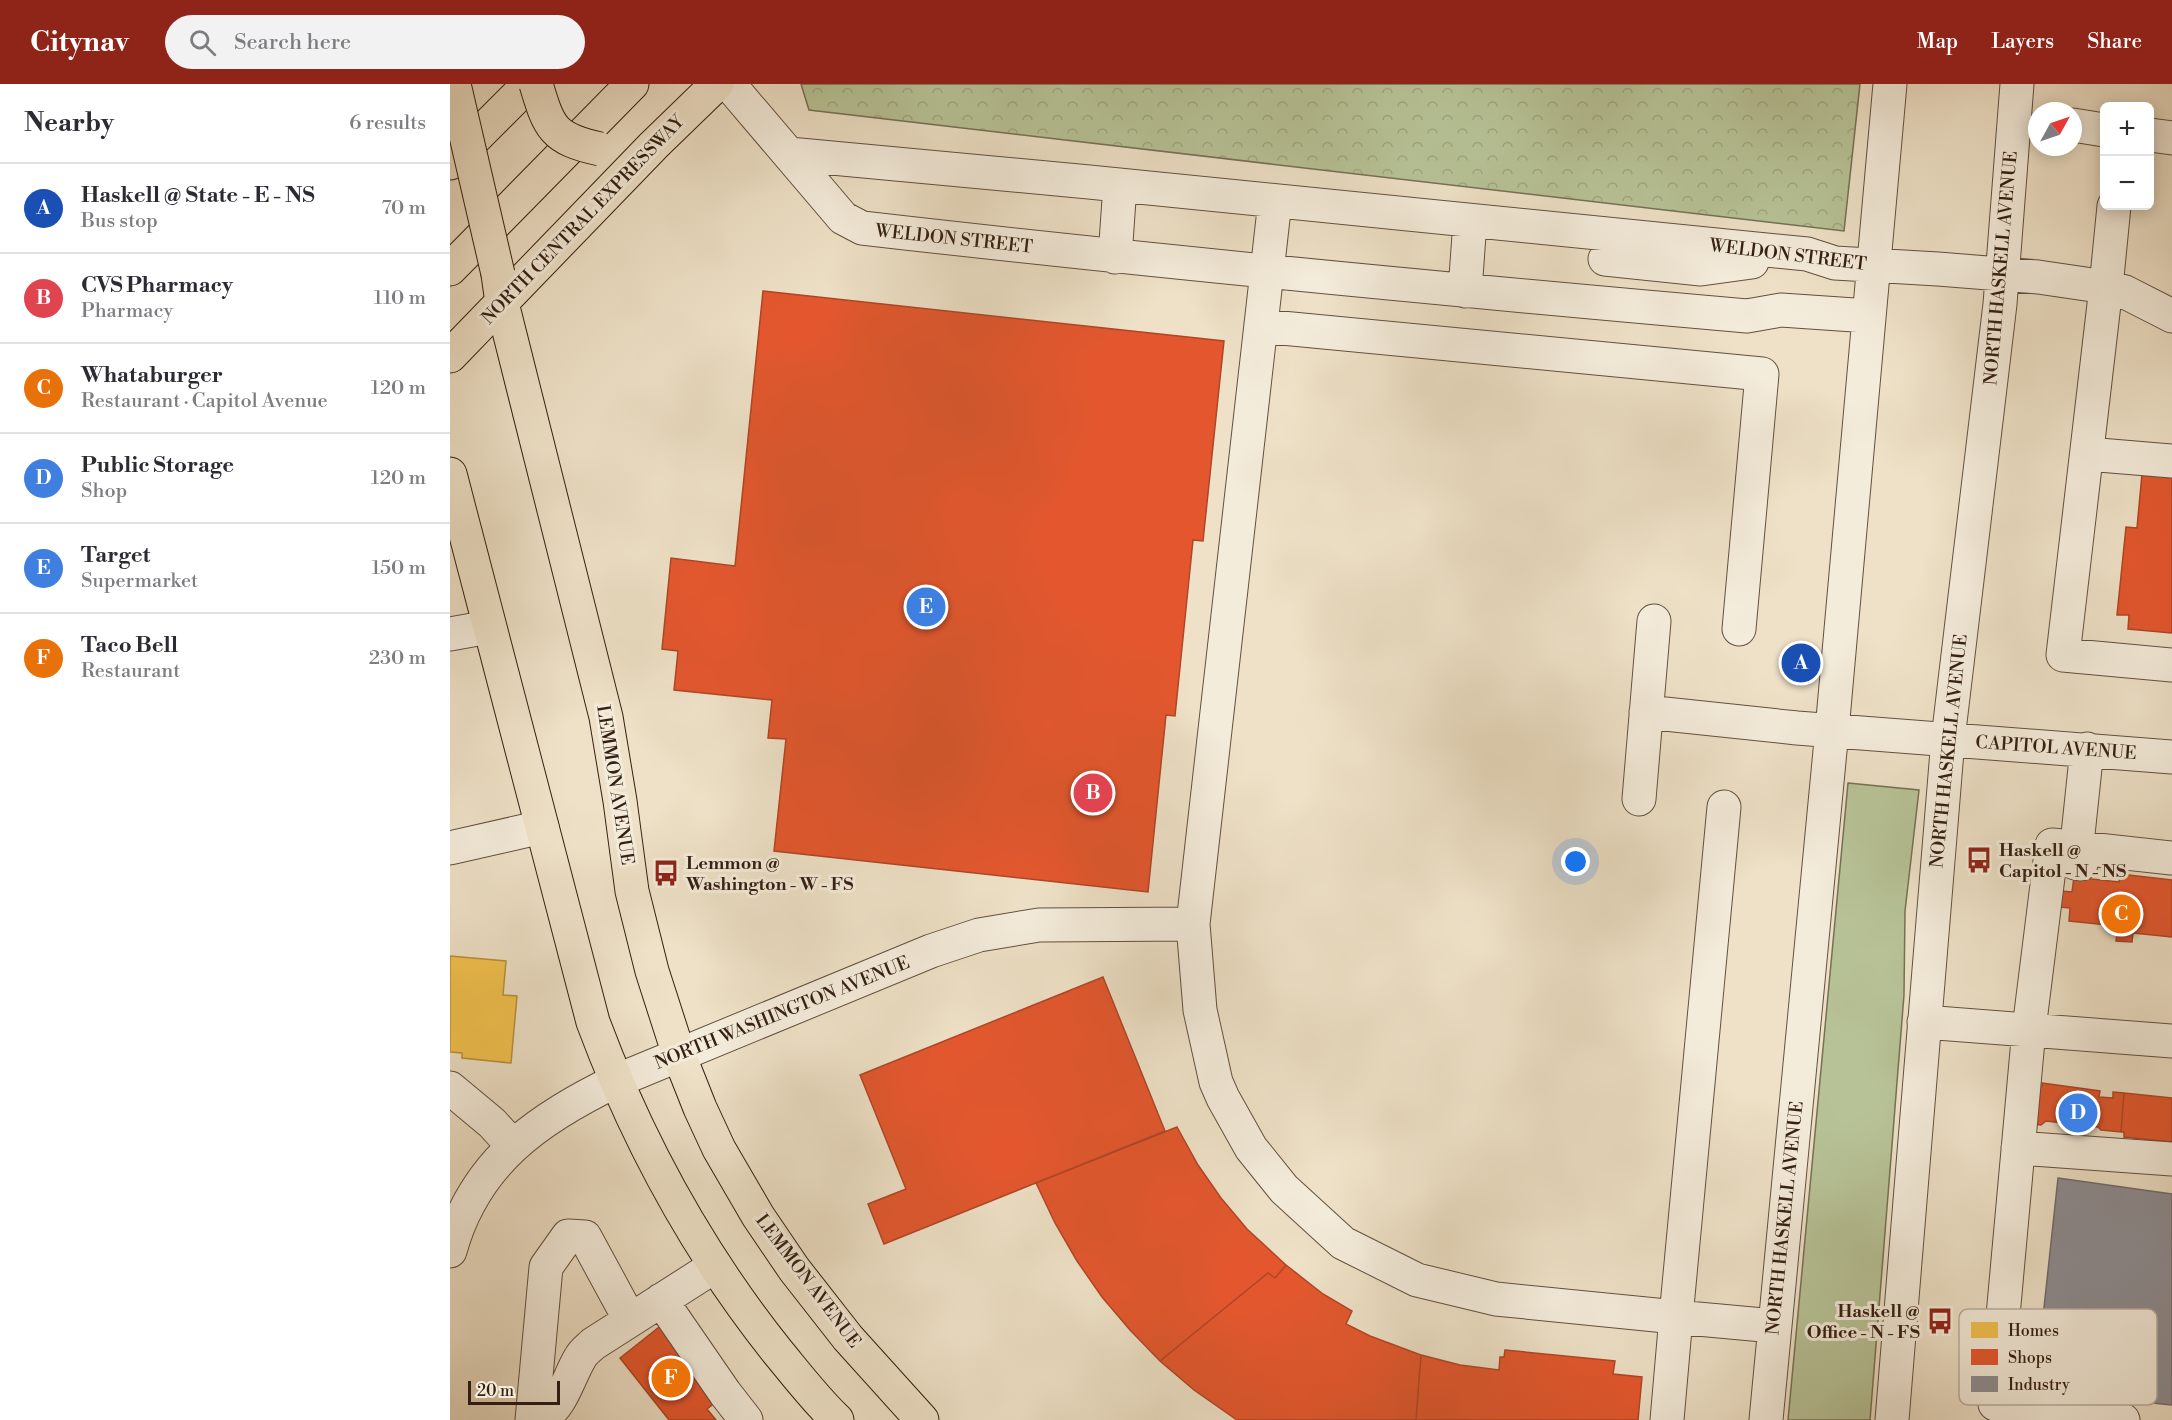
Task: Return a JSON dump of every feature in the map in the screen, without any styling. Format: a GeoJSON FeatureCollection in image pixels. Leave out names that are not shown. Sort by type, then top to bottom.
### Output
{"type":"FeatureCollection","features":[{"type":"Feature","properties":{"kind":"main road","name":"LEMMON AVENUE"},"geometry":{"type":"LineString","coordinates":[[454,84],[500,288],[606,717],[632,891],[652,971],[679,1054],[719,1149],[758,1216],[794,1269],[848,1338],[922,1420]]}},
{"type":"Feature","properties":{"kind":"main road"},"geometry":{"type":"LineString","coordinates":[[450,163],[529,84]]}},
{"type":"Feature","properties":{"kind":"main road"},"geometry":{"type":"LineString","coordinates":[[536,84],[545,116],[553,128],[574,142],[600,149],[654,144]]}},
{"type":"Feature","properties":{"kind":"main road"},"geometry":{"type":"LineString","coordinates":[[450,269],[632,84]]}},
{"type":"Feature","properties":{"kind":"main road","name":"NORTH CENTRAL EXPRESSWAY"},"geometry":{"type":"LineString","coordinates":[[450,356],[500,288],[717,84]]}},
{"type":"Feature","properties":{"kind":"main road"},"geometry":{"type":"LineString","coordinates":[[450,474],[593,1022],[616,1081],[637,1128],[669,1188],[715,1266],[795,1374],[844,1419]]}},
{"type":"Feature","properties":{"kind":"main road"},"geometry":{"type":"LineString","coordinates":[[450,547],[487,619]]}},
{"type":"Feature","properties":{"kind":"street","name":"WELDON STREET"},"geometry":{"type":"LineString","coordinates":[[729,84],[843,218],[862,228],[1115,257],[1465,291],[1747,315],[1781,310],[1869,316]]}},
{"type":"Feature","properties":{"kind":"street","name":"NORTH HASKELL AVENUE"},"geometry":{"type":"LineString","coordinates":[[1766,1420],[1832,730],[1890,84]]}},
{"type":"Feature","properties":{"kind":"street","name":"NORTH HASKELL AVENUE"},"geometry":{"type":"LineString","coordinates":[[1892,1420],[1948,739],[2003,275],[2025,118],[2017,84]]}},
{"type":"Feature","properties":{"kind":"street"},"geometry":{"type":"LineString","coordinates":[[2082,126],[2100,129]]}},
{"type":"Feature","properties":{"kind":"street"},"geometry":{"type":"LineString","coordinates":[[2154,136],[2172,138]]}},
{"type":"Feature","properties":{"kind":"street","name":"WELDON STREET"},"geometry":{"type":"LineString","coordinates":[[789,154],[1807,254],[1835,263],[1938,268],[2038,277],[2125,292],[2172,316]]}},
{"type":"Feature","properties":{"kind":"street"},"geometry":{"type":"LineString","coordinates":[[1115,257],[1120,185]]}},
{"type":"Feature","properties":{"kind":"street"},"geometry":{"type":"LineString","coordinates":[[1275,201],[1193,924],[1200,1010],[1216,1082],[1223,1098],[1251,1148],[1284,1190],[1343,1243],[1417,1280],[1496,1299],[1774,1326]]}},
{"type":"Feature","properties":{"kind":"street"},"geometry":{"type":"LineString","coordinates":[[2114,210],[2063,654],[2172,665]]}},
{"type":"Feature","properties":{"kind":"street"},"geometry":{"type":"LineString","coordinates":[[1465,291],[1470,221]]}},
{"type":"Feature","properties":{"kind":"street"},"geometry":{"type":"LineString","coordinates":[[1781,310],[1700,282],[1605,267],[1701,269],[1807,254]]}},
{"type":"Feature","properties":{"kind":"street"},"geometry":{"type":"LineString","coordinates":[[1829,312],[1873,265]]}},
{"type":"Feature","properties":{"kind":"street"},"geometry":{"type":"LineString","coordinates":[[1261,326],[1762,374],[1739,629]]}},
{"type":"Feature","properties":{"kind":"street"},"geometry":{"type":"LineString","coordinates":[[2087,454],[2172,461]]}},
{"type":"Feature","properties":{"kind":"street"},"geometry":{"type":"LineString","coordinates":[[450,634],[487,619]]}},
{"type":"Feature","properties":{"kind":"street"},"geometry":{"type":"LineString","coordinates":[[1638,799],[1654,621]]}},
{"type":"Feature","properties":{"kind":"street","name":"CAPITOL AVENUE"},"geometry":{"type":"LineString","coordinates":[[1646,712],[1832,730],[2172,757]]}},
{"type":"Feature","properties":{"kind":"street"},"geometry":{"type":"LineString","coordinates":[[2087,749],[2074,863],[2172,873]]}},
{"type":"Feature","properties":{"kind":"street"},"geometry":{"type":"LineString","coordinates":[[1667,1420],[1724,807]]}},
{"type":"Feature","properties":{"kind":"street"},"geometry":{"type":"LineString","coordinates":[[450,848],[542,827]]}},
{"type":"Feature","properties":{"kind":"street"},"geometry":{"type":"LineString","coordinates":[[2004,1309],[2029,1029],[2052,845],[2172,858]]}},
{"type":"Feature","properties":{"kind":"street","name":"NORTH WASHINGTON AVENUE"},"geometry":{"type":"LineString","coordinates":[[452,1238],[465,1208],[483,1179],[513,1146],[531,1131],[572,1102],[679,1054],[920,956],[979,935],[1039,925],[1193,924]]}},
{"type":"Feature","properties":{"kind":"street"},"geometry":{"type":"LineString","coordinates":[[1924,1022],[2172,1041]]}},
{"type":"Feature","properties":{"kind":"street"},"geometry":{"type":"LineString","coordinates":[[450,1088],[492,1123],[513,1146]]}},
{"type":"Feature","properties":{"kind":"street"},"geometry":{"type":"LineString","coordinates":[[2018,1148],[2172,1159]]}},
{"type":"Feature","properties":{"kind":"street"},"geometry":{"type":"LineString","coordinates":[[542,1419],[546,1267],[568,1236],[585,1237],[630,1320]]}},
{"type":"Feature","properties":{"kind":"street"},"geometry":{"type":"LineString","coordinates":[[542,1419],[559,1402],[581,1355],[593,1344],[715,1266]]}},
{"type":"Feature","properties":{"kind":"street"},"geometry":{"type":"LineString","coordinates":[[661,1300],[746,1420]]}},
{"type":"Feature","properties":{"kind":"street"},"geometry":{"type":"LineString","coordinates":[[2003,1405],[2123,1420]]}},
{"type":"Feature","properties":{"kind":"green space"},"geometry":{"type":"Polygon","coordinates":[[[801,84],[1860,84],[1844,231],[809,110],[801,84]]]}},
{"type":"Feature","properties":{"kind":"green space"},"geometry":{"type":"Polygon","coordinates":[[[1848,783],[1919,790],[1905,911],[1904,995],[1870,1420],[1788,1420],[1848,783]]]}},
{"type":"Feature","properties":{"kind":"building: Homes"},"geometry":{"type":"Polygon","coordinates":[[[450,956],[506,961],[503,995],[517,996],[511,1063],[462,1058],[462,1053],[450,1052],[450,956]]]}},
{"type":"Feature","properties":{"kind":"building: Shops"},"geometry":{"type":"Polygon","coordinates":[[[763,291],[1224,341],[1203,541],[1193,540],[1175,716],[1166,715],[1148,892],[774,851],[786,739],[768,738],[772,700],[674,690],[678,651],[662,649],[671,558],[735,566],[763,291]]]}},
{"type":"Feature","properties":{"kind":"building: Shops"},"geometry":{"type":"Polygon","coordinates":[[[2142,474],[2172,477],[2172,633],[2128,629],[2129,615],[2117,615],[2126,527],[2137,528],[2142,474]]]}},
{"type":"Feature","properties":{"kind":"building: Shops"},"geometry":{"type":"Polygon","coordinates":[[[2120,874],[2172,880],[2172,937],[2133,933],[2132,942],[2116,941],[2118,926],[2069,921],[2070,908],[2060,907],[2062,891],[2072,892],[2074,877],[2119,882],[2120,874]]]}},
{"type":"Feature","properties":{"kind":"building: Shops"},"geometry":{"type":"Polygon","coordinates":[[[1103,977],[1165,1131],[884,1244],[868,1204],[906,1189],[860,1075],[1103,977]]]}},
{"type":"Feature","properties":{"kind":"building: Shops"},"geometry":{"type":"Polygon","coordinates":[[[2042,1083],[2100,1091],[2099,1097],[2113,1098],[2113,1092],[2124,1093],[2121,1132],[2046,1121],[2041,1125],[2033,1124],[2034,1085],[2042,1086],[2042,1083]]]}},
{"type":"Feature","properties":{"kind":"building: Shops"},"geometry":{"type":"Polygon","coordinates":[[[2124,1093],[2172,1098],[2172,1142],[2124,1137],[2124,1132],[2121,1132],[2124,1093]]]}},
{"type":"Feature","properties":{"kind":"building: Shops"},"geometry":{"type":"Polygon","coordinates":[[[1177,1127],[1198,1165],[1221,1198],[1247,1229],[1286,1265],[1275,1278],[1268,1273],[1160,1361],[1102,1297],[1077,1261],[1055,1223],[1036,1183],[1177,1127]]]}},
{"type":"Feature","properties":{"kind":"building: Shops"},"geometry":{"type":"Polygon","coordinates":[[[1286,1265],[1323,1294],[1352,1311],[1346,1324],[1370,1336],[1421,1355],[1416,1420],[1237,1420],[1194,1390],[1160,1361],[1268,1273],[1275,1278],[1286,1265]]]}},
{"type":"Feature","properties":{"kind":"building: Shops"},"geometry":{"type":"Polygon","coordinates":[[[663,1324],[721,1398],[707,1409],[716,1420],[669,1420],[620,1358],[663,1324]]]}},
{"type":"Feature","properties":{"kind":"building: Shops"},"geometry":{"type":"Polygon","coordinates":[[[1505,1350],[1615,1361],[1613,1374],[1642,1377],[1638,1420],[1416,1420],[1421,1355],[1460,1365],[1499,1370],[1500,1357],[1504,1357],[1505,1350]]]}},
{"type":"Feature","properties":{"kind":"building: Industry"},"geometry":{"type":"Polygon","coordinates":[[[2058,1178],[2172,1194],[2172,1405],[2157,1403],[2157,1309],[2044,1309],[2058,1178]]]}},
{"type":"Feature","properties":{"kind":"place","name":"Target"},"geometry":{"type":"Point","coordinates":[926,607]}},
{"type":"Feature","properties":{"kind":"place","name":"Haskell @ State - E - NS"},"geometry":{"type":"Point","coordinates":[1801,663]}},
{"type":"Feature","properties":{"kind":"place","name":"CVS Pharmacy"},"geometry":{"type":"Point","coordinates":[1093,793]}},
{"type":"Feature","properties":{"kind":"place","name":"Haskell @ Capitol - N - NS"},"geometry":{"type":"Point","coordinates":[1979,860]}},
{"type":"Feature","properties":{"kind":"place","name":"Lemmon @ Washington - W - FS"},"geometry":{"type":"Point","coordinates":[666,873]}},
{"type":"Feature","properties":{"kind":"place","name":"Whataburger"},"geometry":{"type":"Point","coordinates":[2121,914]}},
{"type":"Feature","properties":{"kind":"place","name":"Public Storage"},"geometry":{"type":"Point","coordinates":[2078,1113]}},
{"type":"Feature","properties":{"kind":"place","name":"Haskell @ Office - N - FS"},"geometry":{"type":"Point","coordinates":[1940,1321]}},
{"type":"Feature","properties":{"kind":"place","name":"Taco Bell"},"geometry":{"type":"Point","coordinates":[671,1378]}}]}
